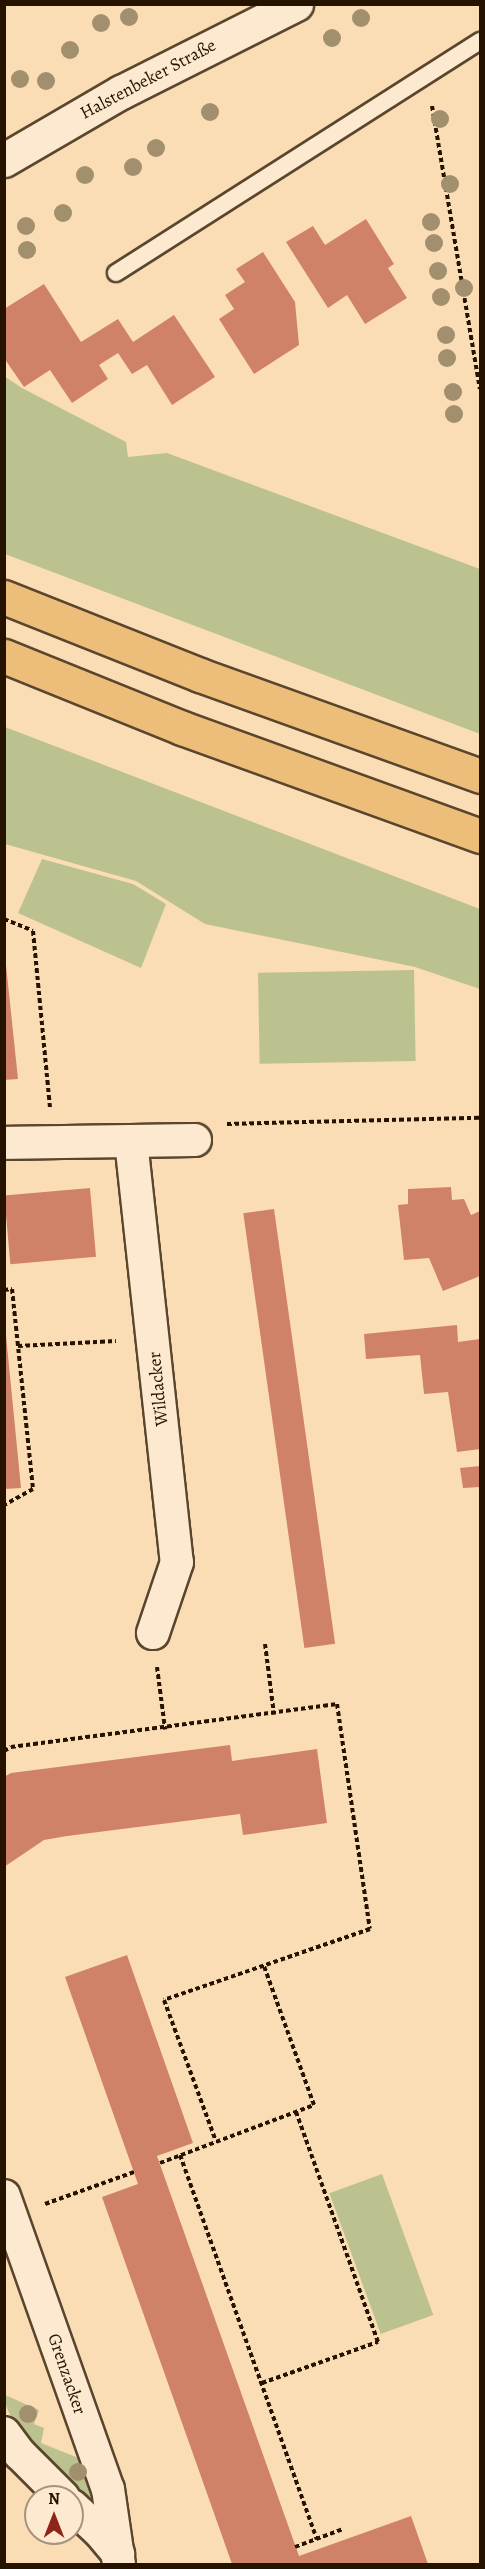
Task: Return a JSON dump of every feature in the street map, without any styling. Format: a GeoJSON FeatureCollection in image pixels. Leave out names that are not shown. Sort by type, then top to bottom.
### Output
{"type":"FeatureCollection","features":[{"type":"Feature","properties":{"kind":"highway"},"geometry":{"type":"LineString","coordinates":[[4,597],[200,675],[480,776]]}},
{"type":"Feature","properties":{"kind":"highway"},"geometry":{"type":"LineString","coordinates":[[4,656],[182,728],[480,836]]}},
{"type":"Feature","properties":{"kind":"street","name":"Halstenbeker Straße"},"geometry":{"type":"LineString","coordinates":[[4,160],[121,92],[296,4]]}},
{"type":"Feature","properties":{"kind":"street"},"geometry":{"type":"LineString","coordinates":[[4,1143],[195,1140]]}},
{"type":"Feature","properties":{"kind":"street","name":"Wildacker"},"geometry":{"type":"LineString","coordinates":[[131,1141],[177,1562],[153,1633]]}},
{"type":"Feature","properties":{"kind":"street","name":"Grenzacker"},"geometry":{"type":"LineString","coordinates":[[4,2196],[108,2489],[119,2560]]}},
{"type":"Feature","properties":{"kind":"street"},"geometry":{"type":"LineString","coordinates":[[4,2433],[51,2485]]}},
{"type":"Feature","properties":{"kind":"street","name":"Grenzacker"},"geometry":{"type":"LineString","coordinates":[[84,2517],[99,2531],[119,2560]]}},
{"type":"Feature","properties":{"kind":"lane"},"geometry":{"type":"LineString","coordinates":[[116,273],[427,77],[480,41]]}},
{"type":"Feature","properties":{"kind":"path"},"geometry":{"type":"LineString","coordinates":[[427,77],[480,389]]}},
{"type":"Feature","properties":{"kind":"path"},"geometry":{"type":"LineString","coordinates":[[4,920],[33,931],[54,1141]]}},
{"type":"Feature","properties":{"kind":"path"},"geometry":{"type":"LineString","coordinates":[[195,1140],[230,1123],[480,1118]]}},
{"type":"Feature","properties":{"kind":"path"},"geometry":{"type":"LineString","coordinates":[[4,1290],[12,1289],[33,1489],[4,1505]]}},
{"type":"Feature","properties":{"kind":"path"},"geometry":{"type":"LineString","coordinates":[[18,1346],[153,1339]]}},
{"type":"Feature","properties":{"kind":"path"},"geometry":{"type":"LineString","coordinates":[[153,1633],[165,1729]]}},
{"type":"Feature","properties":{"kind":"path"},"geometry":{"type":"LineString","coordinates":[[264,1644],[274,1713]]}},
{"type":"Feature","properties":{"kind":"path"},"geometry":{"type":"LineString","coordinates":[[4,1751],[11,1747],[165,1729],[337,1704],[370,1929],[164,2000],[216,2141]]}},
{"type":"Feature","properties":{"kind":"path"},"geometry":{"type":"LineString","coordinates":[[160,2163],[314,2105],[264,1966]]}},
{"type":"Feature","properties":{"kind":"path"},"geometry":{"type":"LineString","coordinates":[[262,2383],[378,2342],[296,2112]]}},
{"type":"Feature","properties":{"kind":"path"},"geometry":{"type":"LineString","coordinates":[[180,2155],[317,2539]]}},
{"type":"Feature","properties":{"kind":"path"},"geometry":{"type":"LineString","coordinates":[[42,2205],[134,2172]]}},
{"type":"Feature","properties":{"kind":"path"},"geometry":{"type":"LineString","coordinates":[[295,2547],[343,2529]]}},
{"type":"Feature","properties":{"kind":"green space"},"geometry":{"type":"Polygon","coordinates":[[[4,376],[22,388],[126,442],[128,457],[167,453],[480,569],[480,734],[5,554],[4,376]]]}},
{"type":"Feature","properties":{"kind":"green space"},"geometry":{"type":"Polygon","coordinates":[[[5,727],[480,909],[480,989],[415,967],[205,924],[136,881],[5,844],[5,727]]]}},
{"type":"Feature","properties":{"kind":"green space"},"geometry":{"type":"Polygon","coordinates":[[[42,859],[133,884],[166,904],[141,968],[18,913],[42,859]]]}},
{"type":"Feature","properties":{"kind":"green space"},"geometry":{"type":"Polygon","coordinates":[[[414,970],[416,1061],[260,1064],[258,973],[414,970]]]}},
{"type":"Feature","properties":{"kind":"green space"},"geometry":{"type":"Polygon","coordinates":[[[382,2174],[433,2315],[381,2334],[329,2193],[382,2174]]]}},
{"type":"Feature","properties":{"kind":"green space"},"geometry":{"type":"Polygon","coordinates":[[[5,2395],[39,2410],[34,2424],[44,2428],[41,2443],[86,2461],[96,2494],[86,2498],[84,2485],[73,2485],[29,2441],[11,2417],[5,2403],[5,2395]]]}},
{"type":"Feature","properties":{"kind":"building"},"geometry":{"type":"Polygon","coordinates":[[[366,219],[394,264],[388,268],[407,298],[365,324],[347,295],[328,308],[286,242],[313,226],[325,245],[366,219]]]}},
{"type":"Feature","properties":{"kind":"building"},"geometry":{"type":"Polygon","coordinates":[[[263,252],[295,302],[299,345],[254,374],[219,319],[234,309],[225,295],[245,282],[236,269],[263,252]]]}},
{"type":"Feature","properties":{"kind":"building"},"geometry":{"type":"Polygon","coordinates":[[[44,284],[81,342],[118,319],[133,342],[174,315],[215,377],[172,405],[147,365],[132,374],[118,353],[99,365],[108,379],[72,403],[50,370],[24,387],[4,358],[4,309],[44,284]]]}},
{"type":"Feature","properties":{"kind":"building"},"geometry":{"type":"Polygon","coordinates":[[[4,946],[18,1079],[4,1080],[4,946]]]}},
{"type":"Feature","properties":{"kind":"building"},"geometry":{"type":"Polygon","coordinates":[[[451,1187],[452,1200],[464,1199],[471,1215],[480,1211],[480,1276],[443,1291],[429,1258],[404,1260],[398,1205],[408,1204],[408,1189],[451,1187]]]}},
{"type":"Feature","properties":{"kind":"building"},"geometry":{"type":"Polygon","coordinates":[[[90,1188],[96,1257],[10,1264],[4,1195],[90,1188]]]}},
{"type":"Feature","properties":{"kind":"building"},"geometry":{"type":"Polygon","coordinates":[[[274,1209],[335,1644],[304,1648],[243,1213],[274,1209]]]}},
{"type":"Feature","properties":{"kind":"building"},"geometry":{"type":"Polygon","coordinates":[[[4,1315],[21,1488],[4,1489],[4,1315]]]}},
{"type":"Feature","properties":{"kind":"building"},"geometry":{"type":"Polygon","coordinates":[[[457,1325],[458,1342],[480,1339],[480,1449],[457,1452],[448,1392],[424,1394],[420,1355],[366,1359],[364,1334],[457,1325]]]}},
{"type":"Feature","properties":{"kind":"building"},"geometry":{"type":"Polygon","coordinates":[[[480,1466],[480,1487],[463,1488],[460,1468],[480,1466]]]}},
{"type":"Feature","properties":{"kind":"building"},"geometry":{"type":"Polygon","coordinates":[[[230,1745],[232,1761],[317,1749],[327,1823],[243,1835],[240,1814],[67,1836],[44,1840],[4,1867],[4,1777],[11,1773],[230,1745]]]}},
{"type":"Feature","properties":{"kind":"building"},"geometry":{"type":"Polygon","coordinates":[[[127,1955],[193,2143],[157,2156],[299,2556],[411,2516],[428,2564],[232,2564],[102,2197],[138,2184],[65,1977],[127,1955]]]}}]}
